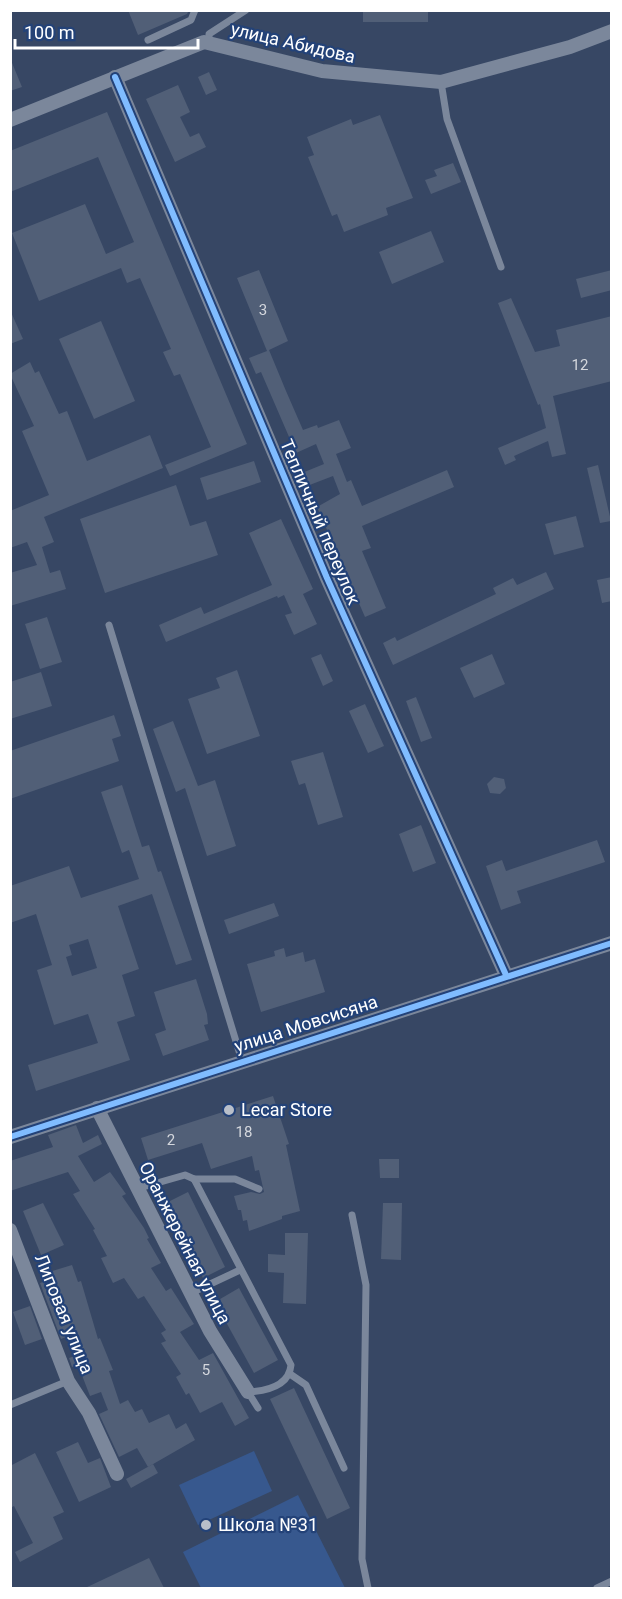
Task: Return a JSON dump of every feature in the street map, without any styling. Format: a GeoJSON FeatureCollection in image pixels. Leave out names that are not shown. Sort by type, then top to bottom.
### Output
{"type":"FeatureCollection","features":[{"type":"Feature","properties":{"kind":"street","name":"улица Абидова"},"geometry":{"type":"LineString","coordinates":[[10,120],[201,43],[209,43],[322,71],[441,82],[570,47],[612,31]]}},
{"type":"Feature","properties":{"kind":"street","name":"Тепличный переулок"},"geometry":{"type":"LineString","coordinates":[[115,77],[327,578],[506,975]]}},
{"type":"Feature","properties":{"kind":"street","name":"улица Мовсисяна"},"geometry":{"type":"LineString","coordinates":[[10,1137],[506,975],[612,943]]}},
{"type":"Feature","properties":{"kind":"street","name":"Оранжерейная улица"},"geometry":{"type":"LineString","coordinates":[[97,1108],[136,1189],[215,1340],[248,1392]]}},
{"type":"Feature","properties":{"kind":"street","name":"Липовая улица"},"geometry":{"type":"LineString","coordinates":[[10,1230],[68,1381],[89,1413],[117,1474]]}},
{"type":"Feature","properties":{"kind":"lane"},"geometry":{"type":"LineString","coordinates":[[148,40],[191,20],[195,10]]}},
{"type":"Feature","properties":{"kind":"lane"},"geometry":{"type":"LineString","coordinates":[[209,43],[209,34],[246,10]]}},
{"type":"Feature","properties":{"kind":"lane"},"geometry":{"type":"LineString","coordinates":[[441,82],[447,119],[501,267]]}},
{"type":"Feature","properties":{"kind":"lane"},"geometry":{"type":"LineString","coordinates":[[109,626],[242,1061]]}},
{"type":"Feature","properties":{"kind":"lane"},"geometry":{"type":"LineString","coordinates":[[136,1189],[185,1175],[194,1179],[235,1179],[259,1189]]}},
{"type":"Feature","properties":{"kind":"lane"},"geometry":{"type":"LineString","coordinates":[[194,1179],[291,1365],[290,1374],[280,1384],[263,1392],[248,1392]]}},
{"type":"Feature","properties":{"kind":"lane"},"geometry":{"type":"LineString","coordinates":[[352,1215],[366,1285],[362,1560],[368,1588]]}},
{"type":"Feature","properties":{"kind":"lane"},"geometry":{"type":"LineString","coordinates":[[191,1293],[240,1270]]}},
{"type":"Feature","properties":{"kind":"lane"},"geometry":{"type":"LineString","coordinates":[[290,1374],[306,1385],[344,1468]]}},
{"type":"Feature","properties":{"kind":"lane"},"geometry":{"type":"LineString","coordinates":[[10,1405],[68,1381]]}},
{"type":"Feature","properties":{"kind":"lane"},"geometry":{"type":"LineString","coordinates":[[248,1392],[258,1408]]}},
{"type":"Feature","properties":{"kind":"lane"},"geometry":{"type":"LineString","coordinates":[[597,1588],[612,1581]]}},
{"type":"Feature","properties":{"kind":"shaded area"},"geometry":{"type":"Polygon","coordinates":[[[254,1451],[272,1491],[198,1525],[179,1485],[254,1451]]]}},
{"type":"Feature","properties":{"kind":"shaded area"},"geometry":{"type":"Polygon","coordinates":[[[298,1495],[345,1588],[201,1588],[183,1552],[298,1495]]]}},
{"type":"Feature","properties":{"kind":"building"},"geometry":{"type":"Polygon","coordinates":[[[128,10],[189,10],[187,14],[138,35],[128,10]]]}},
{"type":"Feature","properties":{"kind":"building"},"geometry":{"type":"Polygon","coordinates":[[[363,10],[428,10],[428,22],[363,22],[363,10]]]}},
{"type":"Feature","properties":{"kind":"building"},"geometry":{"type":"Polygon","coordinates":[[[10,58],[22,87],[10,91],[10,58]]]}},
{"type":"Feature","properties":{"kind":"building"},"geometry":{"type":"Polygon","coordinates":[[[209,72],[217,90],[206,95],[198,77],[209,72]]]}},
{"type":"Feature","properties":{"kind":"building"},"geometry":{"type":"Polygon","coordinates":[[[178,85],[190,112],[180,117],[190,137],[199,133],[206,147],[175,162],[146,99],[178,85]]]}},
{"type":"Feature","properties":{"kind":"building"},"geometry":{"type":"Polygon","coordinates":[[[107,112],[247,444],[170,476],[165,465],[211,447],[180,374],[174,376],[163,352],[171,349],[140,278],[127,283],[121,268],[39,301],[12,233],[85,204],[106,254],[134,242],[98,157],[10,192],[10,151],[107,112]]]}},
{"type":"Feature","properties":{"kind":"building"},"geometry":{"type":"Polygon","coordinates":[[[380,115],[413,198],[386,208],[388,215],[344,232],[337,214],[332,216],[308,157],[314,155],[307,137],[351,119],[353,125],[380,115]]]}},
{"type":"Feature","properties":{"kind":"building"},"geometry":{"type":"Polygon","coordinates":[[[453,163],[461,182],[431,194],[425,180],[437,176],[434,170],[453,163]]]}},
{"type":"Feature","properties":{"kind":"building"},"geometry":{"type":"Polygon","coordinates":[[[431,231],[444,262],[392,284],[379,252],[431,231]]]}},
{"type":"Feature","properties":{"kind":"building"},"geometry":{"type":"Polygon","coordinates":[[[259,270],[288,341],[269,350],[303,430],[317,425],[318,428],[339,420],[351,448],[336,454],[347,482],[351,480],[362,506],[447,470],[454,487],[362,526],[371,548],[362,551],[386,608],[365,617],[317,507],[340,494],[333,476],[307,486],[302,473],[324,464],[316,444],[296,453],[261,372],[256,374],[249,358],[267,351],[237,278],[259,270]]]}},
{"type":"Feature","properties":{"kind":"building"},"geometry":{"type":"Polygon","coordinates":[[[612,270],[612,290],[581,298],[576,279],[612,270]]]}},
{"type":"Feature","properties":{"kind":"building"},"geometry":{"type":"Polygon","coordinates":[[[511,298],[535,352],[560,346],[556,330],[612,316],[612,381],[553,396],[566,454],[552,457],[548,441],[514,456],[516,460],[505,465],[498,448],[546,428],[540,404],[538,405],[498,303],[511,298]]]}},
{"type":"Feature","properties":{"kind":"building"},"geometry":{"type":"Polygon","coordinates":[[[10,310],[23,339],[10,344],[10,310]]]}},
{"type":"Feature","properties":{"kind":"building"},"geometry":{"type":"Polygon","coordinates":[[[101,321],[135,401],[94,419],[59,339],[101,321]]]}},
{"type":"Feature","properties":{"kind":"building"},"geometry":{"type":"Polygon","coordinates":[[[30,362],[35,373],[39,371],[59,414],[67,411],[87,461],[150,435],[163,468],[44,517],[54,542],[42,547],[50,573],[60,570],[66,589],[10,606],[10,573],[37,565],[27,542],[10,548],[10,511],[49,495],[22,431],[34,426],[10,374],[30,362]]]}},
{"type":"Feature","properties":{"kind":"building"},"geometry":{"type":"Polygon","coordinates":[[[254,461],[261,482],[207,500],[200,478],[254,461]]]}},
{"type":"Feature","properties":{"kind":"building"},"geometry":{"type":"Polygon","coordinates":[[[598,465],[611,521],[600,523],[587,468],[598,465]]]}},
{"type":"Feature","properties":{"kind":"building"},"geometry":{"type":"Polygon","coordinates":[[[176,485],[190,526],[206,521],[218,555],[105,593],[80,519],[176,485]]]}},
{"type":"Feature","properties":{"kind":"building"},"geometry":{"type":"Polygon","coordinates":[[[576,516],[584,547],[554,555],[545,524],[576,516]]]}},
{"type":"Feature","properties":{"kind":"building"},"geometry":{"type":"Polygon","coordinates":[[[281,519],[313,589],[303,594],[317,624],[294,635],[285,615],[292,613],[284,595],[166,642],[159,625],[201,607],[204,614],[272,585],[249,533],[281,519]]]}},
{"type":"Feature","properties":{"kind":"building"},"geometry":{"type":"Polygon","coordinates":[[[546,572],[554,589],[393,665],[383,643],[395,637],[397,641],[496,594],[493,588],[513,578],[517,585],[546,572]]]}},
{"type":"Feature","properties":{"kind":"building"},"geometry":{"type":"Polygon","coordinates":[[[612,577],[612,601],[602,603],[597,580],[612,577]]]}},
{"type":"Feature","properties":{"kind":"building"},"geometry":{"type":"Polygon","coordinates":[[[47,617],[62,662],[40,669],[25,624],[47,617]]]}},
{"type":"Feature","properties":{"kind":"building"},"geometry":{"type":"Polygon","coordinates":[[[321,654],[333,681],[323,686],[311,658],[321,654]]]}},
{"type":"Feature","properties":{"kind":"building"},"geometry":{"type":"Polygon","coordinates":[[[492,654],[505,684],[474,698],[460,668],[492,654]]]}},
{"type":"Feature","properties":{"kind":"building"},"geometry":{"type":"Polygon","coordinates":[[[237,670],[260,736],[207,754],[188,699],[220,688],[216,678],[237,670]]]}},
{"type":"Feature","properties":{"kind":"building"},"geometry":{"type":"Polygon","coordinates":[[[41,672],[52,706],[10,719],[10,682],[41,672]]]}},
{"type":"Feature","properties":{"kind":"building"},"geometry":{"type":"Polygon","coordinates":[[[416,697],[432,738],[421,742],[406,701],[416,697]]]}},
{"type":"Feature","properties":{"kind":"building"},"geometry":{"type":"Polygon","coordinates":[[[365,704],[384,746],[368,753],[349,711],[365,704]]]}},
{"type":"Feature","properties":{"kind":"building"},"geometry":{"type":"Polygon","coordinates":[[[114,715],[121,736],[112,739],[119,761],[10,799],[10,751],[114,715]]]}},
{"type":"Feature","properties":{"kind":"building"},"geometry":{"type":"Polygon","coordinates":[[[173,721],[198,786],[215,780],[236,846],[207,856],[185,788],[176,792],[153,729],[173,721]]]}},
{"type":"Feature","properties":{"kind":"building"},"geometry":{"type":"Polygon","coordinates":[[[323,752],[343,817],[318,825],[305,783],[299,785],[291,761],[323,752]]]}},
{"type":"Feature","properties":{"kind":"building"},"geometry":{"type":"Polygon","coordinates":[[[494,777],[504,779],[506,788],[500,794],[490,793],[487,784],[494,777]]]}},
{"type":"Feature","properties":{"kind":"building"},"geometry":{"type":"Polygon","coordinates":[[[122,785],[142,847],[149,845],[158,872],[161,871],[192,960],[176,965],[152,894],[118,906],[139,969],[122,975],[135,1016],[117,1022],[130,1060],[36,1091],[28,1065],[98,1043],[88,1014],[54,1025],[37,970],[52,965],[36,914],[10,923],[10,886],[69,866],[81,898],[139,879],[129,850],[122,853],[101,792],[122,785]],[[88,939],[69,945],[72,955],[66,957],[72,976],[97,968],[88,939]]]}},
{"type":"Feature","properties":{"kind":"building"},"geometry":{"type":"Polygon","coordinates":[[[421,825],[436,863],[413,872],[399,834],[421,825]]]}},
{"type":"Feature","properties":{"kind":"building"},"geometry":{"type":"Polygon","coordinates":[[[597,840],[605,862],[517,891],[521,903],[501,910],[486,866],[502,860],[506,871],[597,840]]]}},
{"type":"Feature","properties":{"kind":"building"},"geometry":{"type":"Polygon","coordinates":[[[274,903],[279,916],[229,934],[224,920],[274,903]]]}},
{"type":"Feature","properties":{"kind":"building"},"geometry":{"type":"Polygon","coordinates":[[[284,948],[286,957],[303,952],[305,962],[315,959],[325,992],[261,1012],[247,964],[275,956],[274,951],[284,948]]]}},
{"type":"Feature","properties":{"kind":"building"},"geometry":{"type":"Polygon","coordinates":[[[196,979],[207,1014],[208,1024],[204,1025],[209,1040],[163,1056],[155,1034],[166,1030],[154,992],[196,979]]]}},
{"type":"Feature","properties":{"kind":"building"},"geometry":{"type":"Polygon","coordinates":[[[273,1096],[289,1144],[286,1145],[300,1211],[282,1216],[282,1219],[249,1231],[247,1220],[243,1221],[241,1210],[238,1210],[234,1196],[264,1192],[259,1170],[255,1171],[252,1156],[211,1169],[202,1143],[148,1160],[141,1138],[273,1096]]]}},
{"type":"Feature","properties":{"kind":"building"},"geometry":{"type":"Polygon","coordinates":[[[76,1125],[83,1143],[98,1135],[102,1144],[78,1156],[94,1182],[110,1172],[126,1194],[122,1196],[144,1228],[149,1238],[147,1239],[161,1263],[151,1268],[166,1291],[171,1288],[194,1324],[180,1332],[199,1360],[213,1353],[249,1418],[235,1426],[222,1402],[200,1413],[189,1393],[186,1395],[176,1377],[181,1374],[161,1343],[166,1341],[161,1333],[166,1330],[144,1296],[138,1299],[124,1278],[113,1283],[101,1258],[107,1256],[93,1230],[95,1229],[73,1194],[80,1191],[68,1172],[10,1191],[10,1161],[53,1147],[48,1135],[76,1125]]]}},
{"type":"Feature","properties":{"kind":"building"},"geometry":{"type":"Polygon","coordinates":[[[379,1159],[399,1159],[399,1178],[380,1178],[379,1159]]]}},
{"type":"Feature","properties":{"kind":"building"},"geometry":{"type":"Polygon","coordinates":[[[188,1192],[225,1267],[203,1278],[166,1203],[188,1192]]]}},
{"type":"Feature","properties":{"kind":"building"},"geometry":{"type":"Polygon","coordinates":[[[43,1203],[64,1245],[41,1255],[23,1211],[43,1203]]]}},
{"type":"Feature","properties":{"kind":"building"},"geometry":{"type":"Polygon","coordinates":[[[383,1203],[402,1203],[401,1260],[381,1259],[383,1203]]]}},
{"type":"Feature","properties":{"kind":"building"},"geometry":{"type":"Polygon","coordinates":[[[285,1233],[308,1233],[306,1304],[283,1303],[284,1273],[268,1272],[268,1254],[285,1255],[285,1233]]]}},
{"type":"Feature","properties":{"kind":"building"},"geometry":{"type":"Polygon","coordinates":[[[72,1265],[78,1282],[81,1281],[98,1339],[100,1338],[113,1370],[109,1371],[120,1404],[128,1400],[135,1412],[142,1409],[149,1423],[169,1414],[176,1429],[186,1423],[195,1440],[148,1467],[137,1448],[119,1457],[99,1414],[108,1410],[101,1392],[90,1396],[78,1365],[72,1367],[69,1358],[80,1354],[74,1337],[71,1335],[61,1339],[40,1283],[52,1279],[49,1272],[72,1265]]]}},
{"type":"Feature","properties":{"kind":"building"},"geometry":{"type":"Polygon","coordinates":[[[239,1288],[278,1360],[254,1373],[215,1302],[239,1288]]]}},
{"type":"Feature","properties":{"kind":"building"},"geometry":{"type":"Polygon","coordinates":[[[30,1306],[42,1339],[25,1345],[13,1312],[30,1306]]]}},
{"type":"Feature","properties":{"kind":"building"},"geometry":{"type":"Polygon","coordinates":[[[294,1388],[350,1508],[327,1519],[270,1399],[294,1388]]]}},
{"type":"Feature","properties":{"kind":"building"},"geometry":{"type":"Polygon","coordinates":[[[78,1442],[88,1463],[100,1458],[111,1487],[79,1502],[56,1452],[78,1442]]]}},
{"type":"Feature","properties":{"kind":"building"},"geometry":{"type":"Polygon","coordinates":[[[35,1453],[64,1512],[53,1517],[63,1539],[20,1562],[15,1552],[33,1543],[14,1506],[10,1508],[10,1466],[35,1453]]]}},
{"type":"Feature","properties":{"kind":"building"},"geometry":{"type":"Polygon","coordinates":[[[153,1464],[158,1473],[131,1488],[126,1479],[153,1464]]]}},
{"type":"Feature","properties":{"kind":"building"},"geometry":{"type":"Polygon","coordinates":[[[149,1558],[164,1588],[85,1588],[149,1558]]]}},
{"type":"Feature","properties":{"kind":"cycle path"},"geometry":{"type":"LineString","coordinates":[[115,77],[327,578],[506,975]]}},
{"type":"Feature","properties":{"kind":"cycle path"},"geometry":{"type":"LineString","coordinates":[[10,1137],[612,943]]}},
{"type":"Feature","properties":{"kind":"place","name":"Lecar Store"},"geometry":{"type":"Point","coordinates":[229,1110]}},
{"type":"Feature","properties":{"kind":"place","name":"Школа №31"},"geometry":{"type":"Point","coordinates":[206,1525]}}]}
